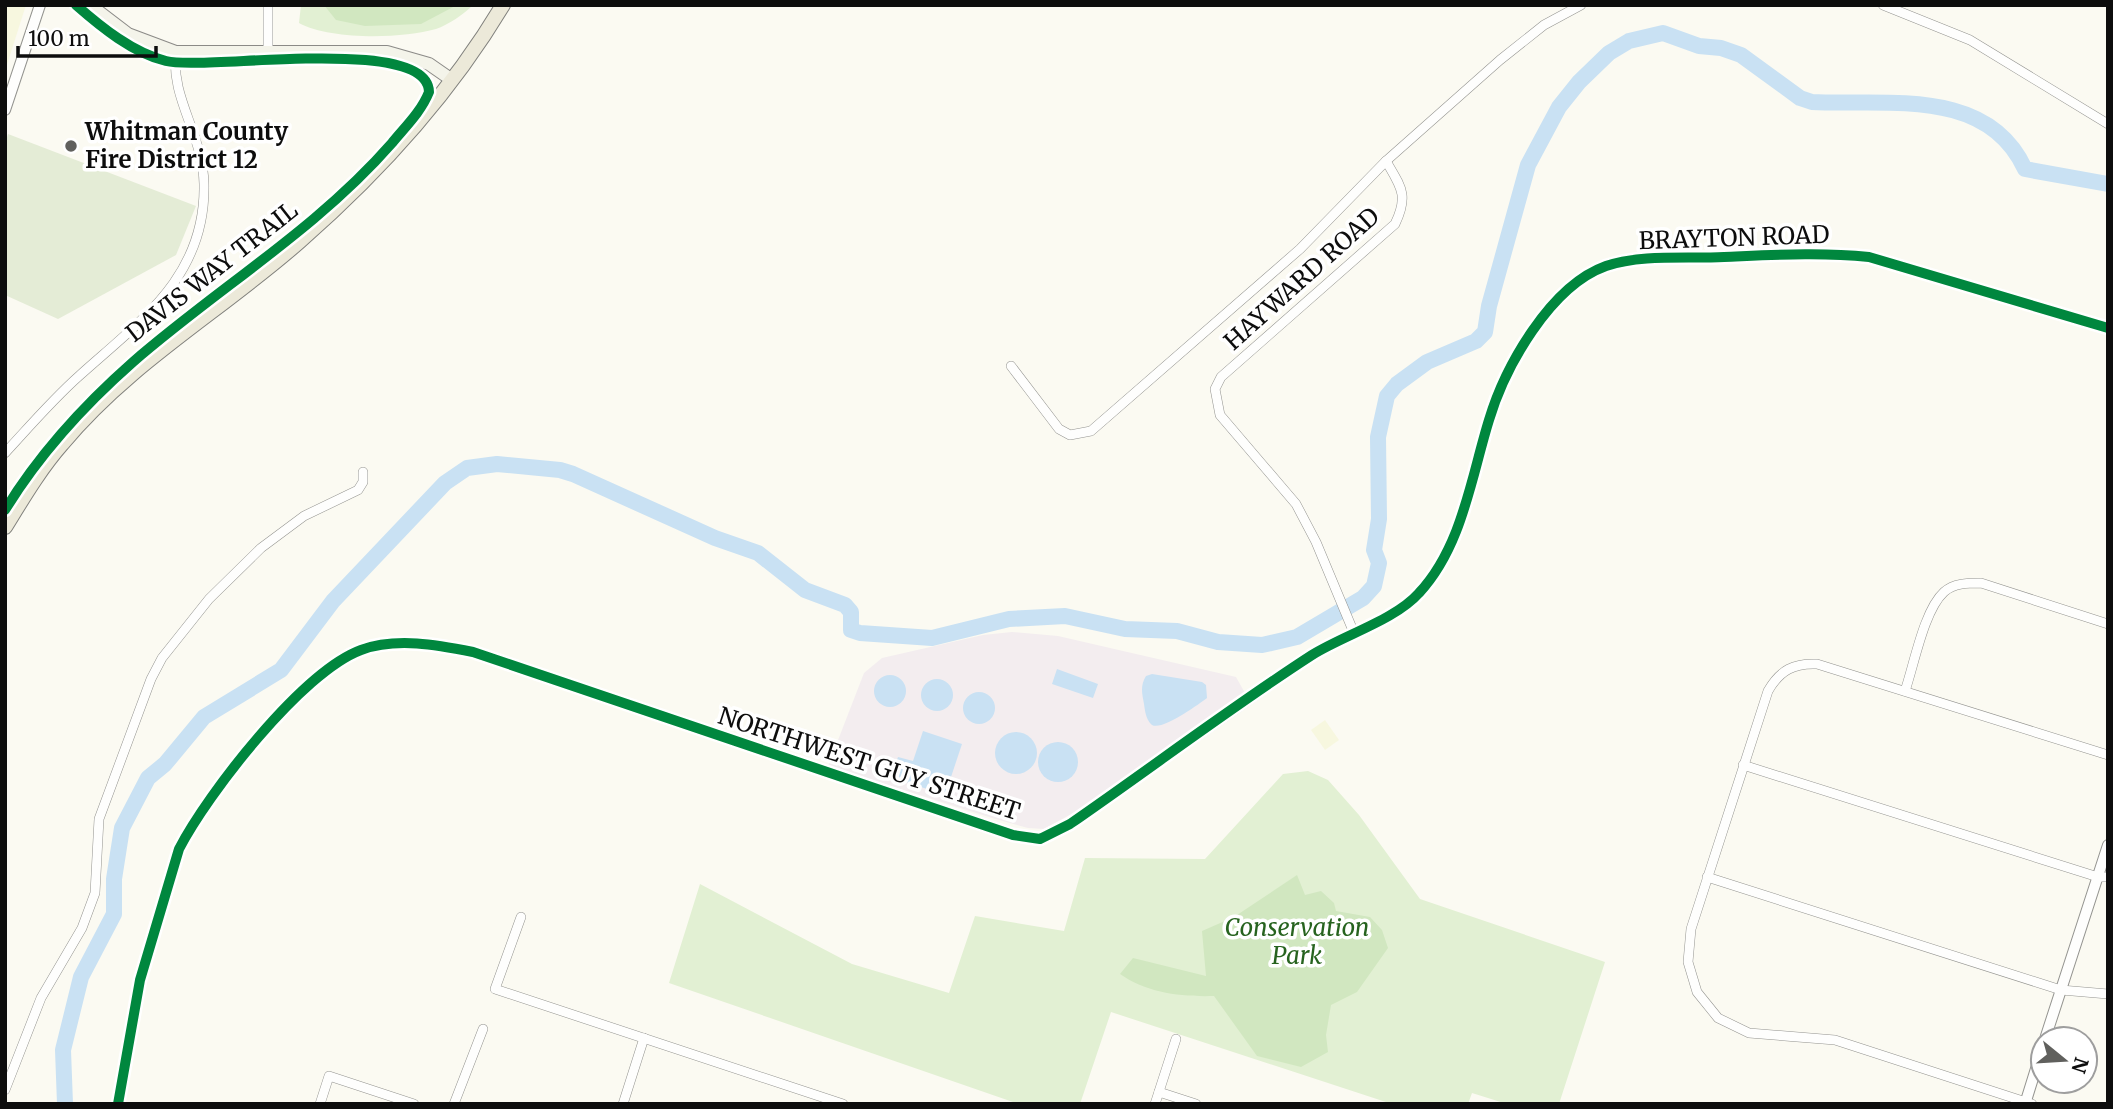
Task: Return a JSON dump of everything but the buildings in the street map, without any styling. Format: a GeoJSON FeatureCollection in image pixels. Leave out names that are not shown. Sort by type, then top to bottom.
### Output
{"type":"FeatureCollection","features":[{"type":"Feature","properties":{"kind":"main road"},"geometry":{"type":"LineString","coordinates":[[90,5],[128,34],[176,52],[268,50],[399,53],[429,64],[452,80]]}},
{"type":"Feature","properties":{"kind":"main road"},"geometry":{"type":"LineString","coordinates":[[5,527],[62,443],[104,399],[298,243],[390,155],[452,80],[503,5]]}},
{"type":"Feature","properties":{"kind":"street"},"geometry":{"type":"LineString","coordinates":[[5,110],[40,5]]}},
{"type":"Feature","properties":{"kind":"street"},"geometry":{"type":"LineString","coordinates":[[268,5],[268,50]]}},
{"type":"Feature","properties":{"kind":"street"},"geometry":{"type":"LineString","coordinates":[[1011,366],[1059,429],[1070,435],[1091,431],[1300,249],[1386,161],[1500,60],[1544,25],[1581,5]]}},
{"type":"Feature","properties":{"kind":"street"},"geometry":{"type":"LineString","coordinates":[[1883,5],[1970,40],[2108,124]]}},
{"type":"Feature","properties":{"kind":"street"},"geometry":{"type":"LineString","coordinates":[[5,453],[77,377],[141,323],[167,296],[186,264],[200,229],[205,199],[204,166],[198,139],[175,84],[176,52]]}},
{"type":"Feature","properties":{"kind":"street","name":"HAYWARD ROAD"},"geometry":{"type":"LineString","coordinates":[[1354,633],[1316,542],[1296,504],[1220,415],[1215,389],[1221,377],[1395,224],[1403,208],[1403,191],[1386,161]]}},
{"type":"Feature","properties":{"kind":"street","name":"BRAYTON ROAD"},"geometry":{"type":"LineString","coordinates":[[1354,633],[1418,594],[1444,558],[1461,516],[1489,418],[1507,374],[1529,333],[1552,306],[1605,267],[1642,261],[1828,253],[1869,257],[2108,328]]}},
{"type":"Feature","properties":{"kind":"street"},"geometry":{"type":"LineString","coordinates":[[5,1090],[41,998],[82,928],[95,893],[99,820],[151,679],[177,638],[225,581],[292,523],[358,490],[363,482],[363,472]]}},
{"type":"Feature","properties":{"kind":"street"},"geometry":{"type":"LineString","coordinates":[[1905,691],[1932,609],[1944,592],[1962,583],[1981,583],[2108,624]]}},
{"type":"Feature","properties":{"kind":"street","name":"NORTHWEST GUY STREET"},"geometry":{"type":"LineString","coordinates":[[118,1104],[140,980],[179,849],[196,817],[272,724],[336,663],[378,646],[410,643],[473,652],[1013,835],[1040,839],[1070,824],[1310,656],[1354,633]]}},
{"type":"Feature","properties":{"kind":"street"},"geometry":{"type":"LineString","coordinates":[[2027,1103],[1835,1040],[1749,1033],[1718,1018],[1697,992],[1688,962],[1691,929],[1768,691],[1781,673],[1799,664],[1817,664],[2108,755]]}},
{"type":"Feature","properties":{"kind":"street"},"geometry":{"type":"LineString","coordinates":[[1743,765],[2103,877]]}},
{"type":"Feature","properties":{"kind":"street"},"geometry":{"type":"LineString","coordinates":[[2050,1025],[2103,877],[2108,845]]}},
{"type":"Feature","properties":{"kind":"street"},"geometry":{"type":"LineString","coordinates":[[1707,877],[2061,990],[2108,994]]}},
{"type":"Feature","properties":{"kind":"street"},"geometry":{"type":"LineString","coordinates":[[521,917],[495,989],[843,1104]]}},
{"type":"Feature","properties":{"kind":"street"},"geometry":{"type":"LineString","coordinates":[[455,1103],[483,1029]]}},
{"type":"Feature","properties":{"kind":"street"},"geometry":{"type":"LineString","coordinates":[[623,1104],[644,1038]]}},
{"type":"Feature","properties":{"kind":"street"},"geometry":{"type":"LineString","coordinates":[[1156,1104],[1176,1039]]}},
{"type":"Feature","properties":{"kind":"street"},"geometry":{"type":"LineString","coordinates":[[320,1104],[330,1076],[414,1104]]}},
{"type":"Feature","properties":{"kind":"street"},"geometry":{"type":"LineString","coordinates":[[1159,1092],[1196,1104]]}},
{"type":"Feature","properties":{"kind":"shaded area"},"geometry":{"type":"Polygon","coordinates":[[[1012,632],[1058,636],[1236,677],[1245,693],[1086,806],[1044,829],[1028,828],[992,818],[828,766],[864,673],[882,658],[983,635],[1012,632]]]}},
{"type":"Feature","properties":{"kind":"green space"},"geometry":{"type":"Polygon","coordinates":[[[5,5],[26,5],[5,71],[5,5]]]}},
{"type":"Feature","properties":{"kind":"green space"},"geometry":{"type":"Polygon","coordinates":[[[301,5],[473,5],[456,19],[436,29],[404,35],[366,36],[329,33],[299,23],[301,5]]]}},
{"type":"Feature","properties":{"kind":"green space"},"geometry":{"type":"Polygon","coordinates":[[[324,5],[457,5],[421,24],[365,26],[336,20],[324,5]]]}},
{"type":"Feature","properties":{"kind":"green space"},"geometry":{"type":"Polygon","coordinates":[[[8,134],[196,206],[176,255],[58,319],[5,295],[5,144],[8,134]]]}},
{"type":"Feature","properties":{"kind":"green space"},"geometry":{"type":"Polygon","coordinates":[[[1325,720],[1339,740],[1325,750],[1311,730],[1325,720]]]}},
{"type":"Feature","properties":{"kind":"green space","name":"Conservation Park"},"geometry":{"type":"Polygon","coordinates":[[[1308,771],[1328,780],[1359,815],[1420,899],[1605,962],[1559,1104],[1507,1104],[1472,1093],[1468,1104],[1392,1104],[1111,1012],[1080,1104],[1019,1104],[669,983],[700,884],[852,964],[949,993],[975,916],[1064,931],[1085,858],[1205,859],[1283,774],[1308,771]]]}},
{"type":"Feature","properties":{"kind":"green space"},"geometry":{"type":"Polygon","coordinates":[[[1297,875],[1305,895],[1321,891],[1334,903],[1336,911],[1370,917],[1382,930],[1388,948],[1357,992],[1331,1005],[1326,1035],[1328,1052],[1301,1067],[1257,1056],[1214,996],[1189,996],[1153,990],[1120,974],[1133,958],[1206,976],[1202,931],[1234,917],[1297,875]]]}},
{"type":"Feature","properties":{"kind":"water"},"geometry":{"type":"Polygon","coordinates":[[[1057,669],[1098,684],[1093,698],[1052,684],[1057,669]]]}},
{"type":"Feature","properties":{"kind":"water"},"geometry":{"type":"Polygon","coordinates":[[[1152,674],[1202,682],[1206,685],[1207,698],[1172,721],[1152,725],[1146,715],[1142,690],[1146,676],[1152,674]]]}},
{"type":"Feature","properties":{"kind":"water"},"geometry":{"type":"Polygon","coordinates":[[[890,675],[901,680],[906,691],[901,702],[890,707],[879,702],[874,691],[879,680],[890,675]]]}},
{"type":"Feature","properties":{"kind":"water"},"geometry":{"type":"Polygon","coordinates":[[[937,679],[948,684],[953,695],[948,706],[937,711],[926,706],[921,695],[926,684],[937,679]]]}},
{"type":"Feature","properties":{"kind":"water"},"geometry":{"type":"Polygon","coordinates":[[[979,692],[990,697],[995,708],[990,719],[979,724],[968,719],[963,708],[968,697],[979,692]]]}},
{"type":"Feature","properties":{"kind":"water"},"geometry":{"type":"Polygon","coordinates":[[[923,731],[962,744],[945,795],[891,777],[898,757],[913,761],[923,731]]]}},
{"type":"Feature","properties":{"kind":"water"},"geometry":{"type":"Polygon","coordinates":[[[1016,732],[1031,738],[1037,753],[1031,768],[1016,774],[1001,768],[995,753],[1001,738],[1016,732]]]}},
{"type":"Feature","properties":{"kind":"water"},"geometry":{"type":"Polygon","coordinates":[[[1058,742],[1072,748],[1078,762],[1072,776],[1058,782],[1044,776],[1038,762],[1044,748],[1058,742]]]}},
{"type":"Feature","properties":{"kind":"waterway"},"geometry":{"type":"LineString","coordinates":[[65,1104],[63,1050],[81,977],[114,914],[114,879],[122,828],[148,778],[165,764],[204,717],[281,670],[333,601],[445,483],[467,468],[497,464],[560,470],[573,474],[715,538],[758,553],[805,590],[845,605],[851,612],[851,630],[860,633],[932,638],[1009,619],[1065,616],[1125,629],[1177,631],[1218,642],[1262,645],[1297,637],[1363,598],[1374,586],[1379,563],[1374,550],[1379,519],[1378,437],[1387,396],[1397,384],[1427,362],[1476,341],[1485,332],[1489,306],[1528,165],[1559,107],[1579,82],[1609,53],[1629,41],[1663,33],[1699,46],[1721,48],[1741,55],[1800,98],[1812,102],[1901,103],[1960,112],[1986,124],[2008,142],[2025,169],[2108,184]]}},
{"type":"Feature","properties":{"kind":"cycle path","name":"DAVIS WAY TRAIL"},"geometry":{"type":"LineString","coordinates":[[5,510],[63,431],[97,396],[165,335],[300,231],[332,203],[392,143],[417,113],[429,92],[419,74],[393,64],[356,59],[188,63],[166,61],[130,46],[76,5]]}},
{"type":"Feature","properties":{"kind":"cycle path"},"geometry":{"type":"LineString","coordinates":[[118,1104],[140,980],[179,849],[211,797],[285,708],[312,682],[337,663],[361,650],[403,643],[473,652],[1013,835],[1040,839],[1070,824],[1312,655],[1397,611],[1419,593],[1446,555],[1463,511],[1496,399],[1518,353],[1532,331],[1566,291],[1586,276],[1606,266],[1634,260],[1665,258],[1815,254],[1869,257],[2108,328]]}},
{"type":"Feature","properties":{"kind":"place","name":"Whitman County Fire District 12"},"geometry":{"type":"Point","coordinates":[71,146]}}]}
